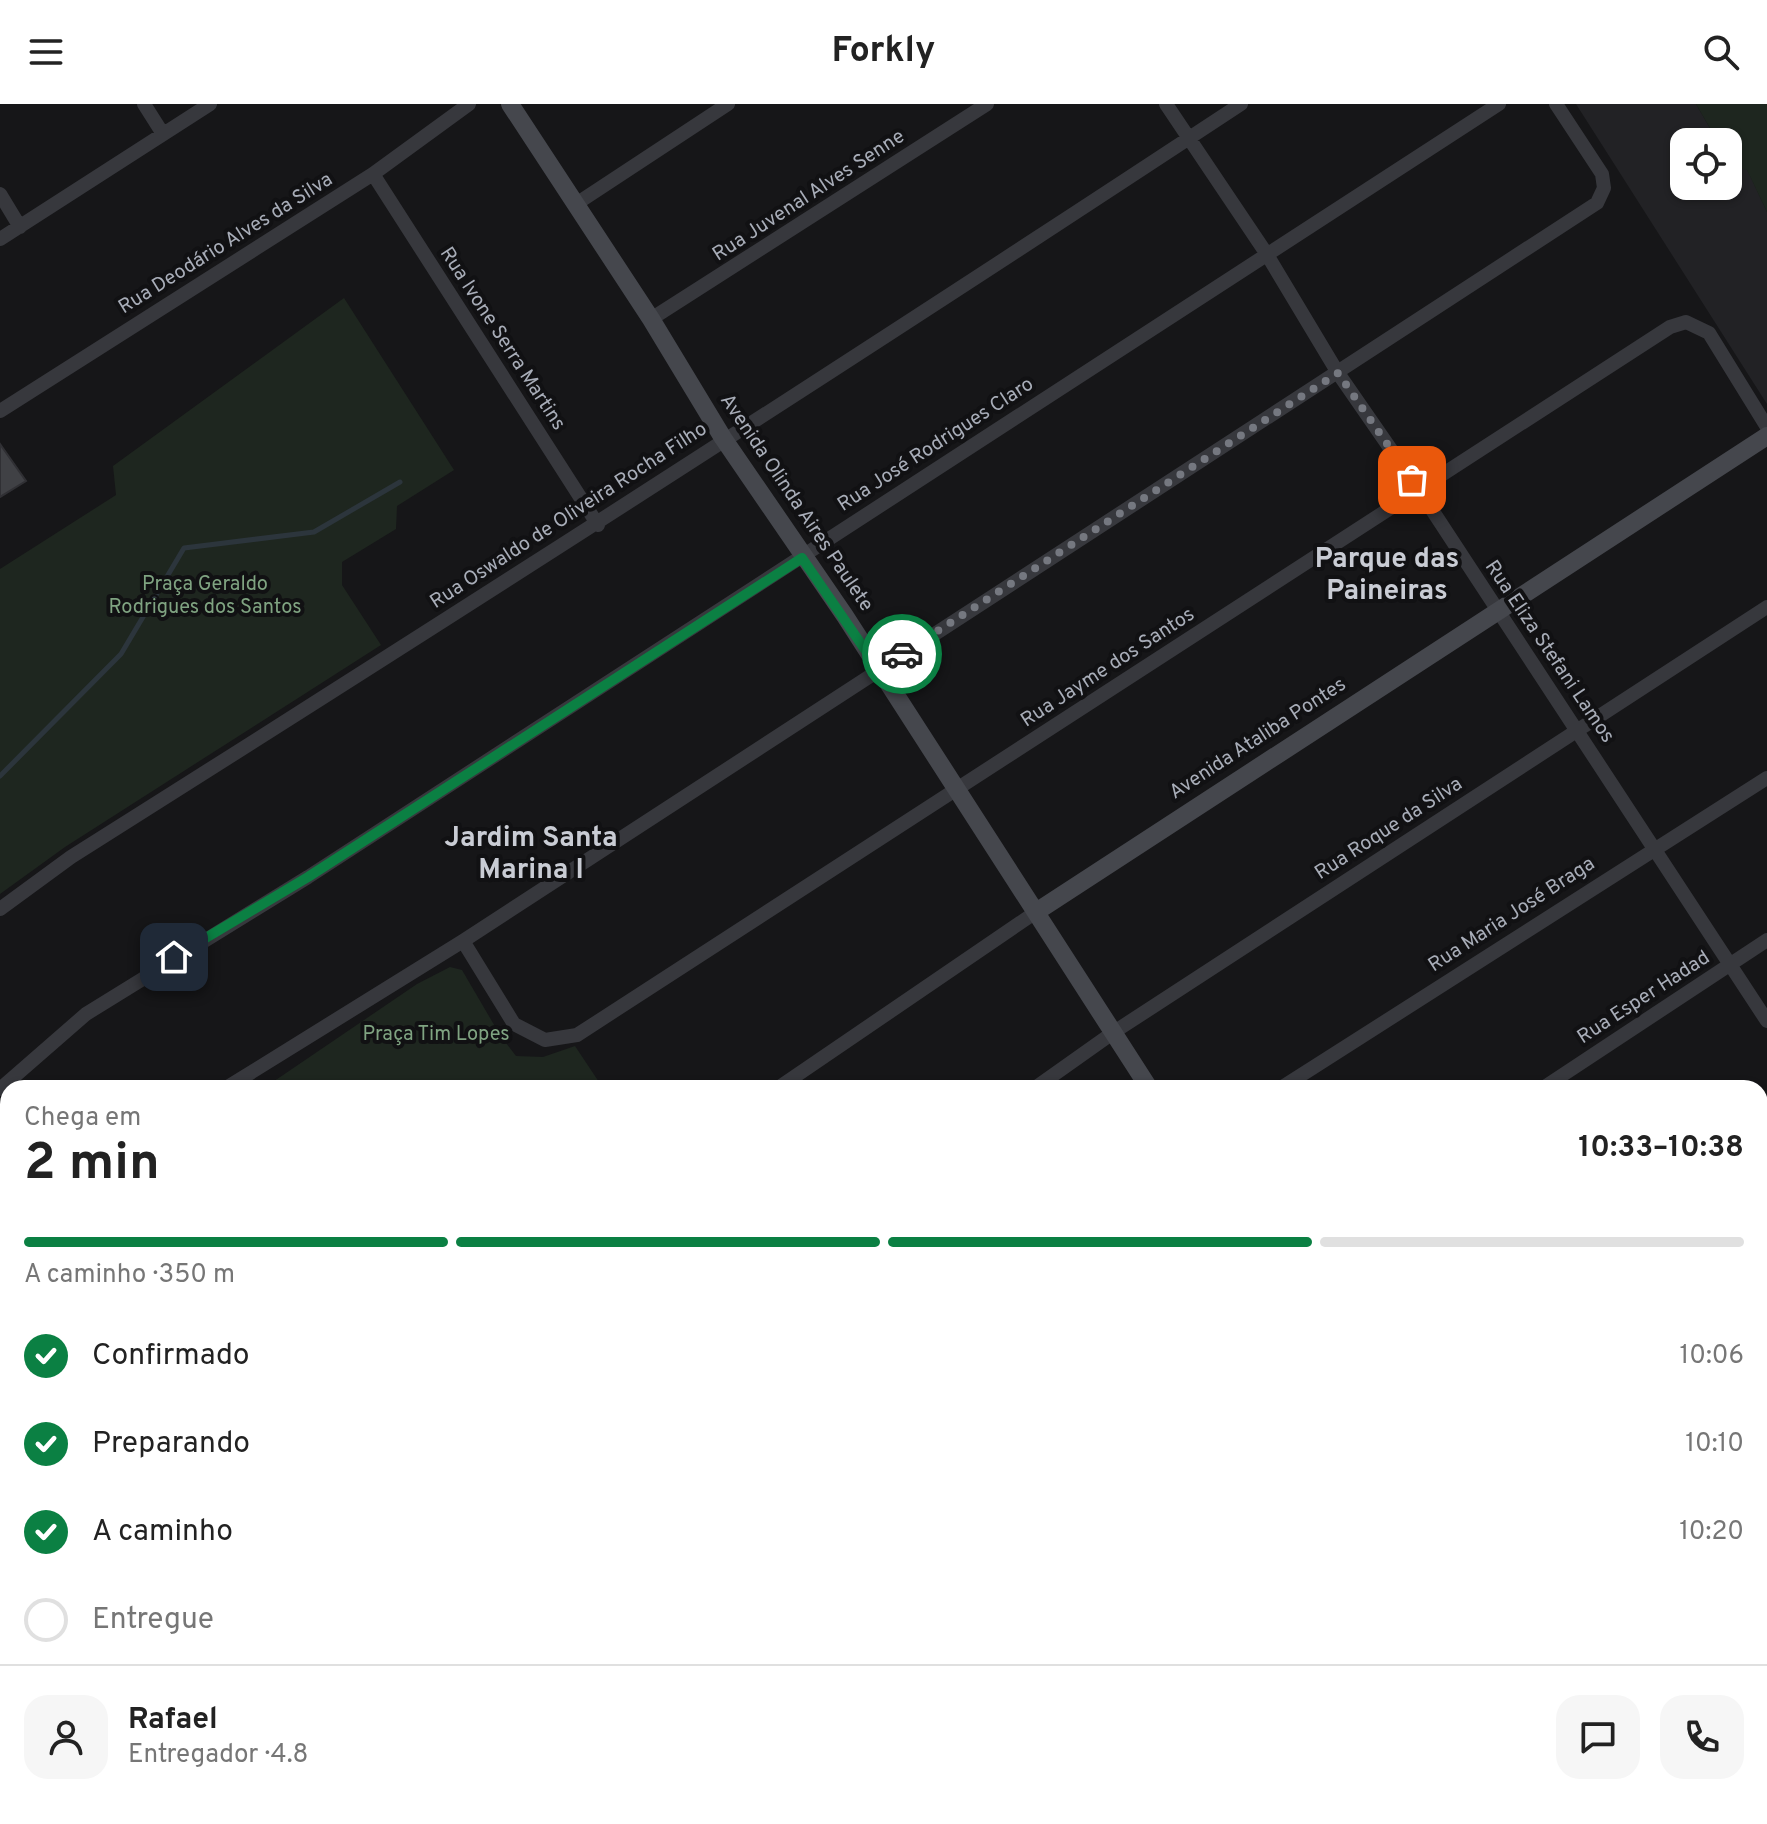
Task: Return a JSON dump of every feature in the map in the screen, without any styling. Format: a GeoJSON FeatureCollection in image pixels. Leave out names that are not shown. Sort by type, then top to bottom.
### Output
{"type":"FeatureCollection","features":[{"type":"Feature","properties":{"kind":"street"},"geometry":{"type":"LineString","coordinates":[[144,104],[163,134]]}},
{"type":"Feature","properties":{"kind":"street"},"geometry":{"type":"LineString","coordinates":[[0,239],[210,104]]}},
{"type":"Feature","properties":{"kind":"street","name":"Rua Deodário Alves da Silva"},"geometry":{"type":"LineString","coordinates":[[0,411],[373,174],[469,104]]}},
{"type":"Feature","properties":{"kind":"street","name":"Avenida Olinda Aires Paulete"},"geometry":{"type":"LineString","coordinates":[[510,104],[651,319],[723,438],[879,670],[1144,1080]]}},
{"type":"Feature","properties":{"kind":"street"},"geometry":{"type":"LineString","coordinates":[[576,204],[728,104]]}},
{"type":"Feature","properties":{"kind":"street","name":"Rua Juvenal Alves Senne"},"geometry":{"type":"LineString","coordinates":[[651,319],[987,104]]}},
{"type":"Feature","properties":{"kind":"street","name":"Rua Eliza Stefani Lamos"},"geometry":{"type":"LineString","coordinates":[[1166,104],[1266,253],[1338,373],[1577,728],[1651,849],[1767,1021]]}},
{"type":"Feature","properties":{"kind":"street","name":"Rua Oswaldo de Oliveira Rocha Filho"},"geometry":{"type":"LineString","coordinates":[[0,909],[71,857],[598,525],[723,438],[1241,104]]}},
{"type":"Feature","properties":{"kind":"street","name":"Rua José Rodrigues Claro"},"geometry":{"type":"LineString","coordinates":[[10,1080],[86,1014],[147,973],[308,877],[1499,104]]}},
{"type":"Feature","properties":{"kind":"street"},"geometry":{"type":"LineString","coordinates":[[239,1080],[463,941],[1597,203],[1604,188],[1602,174],[1556,104]]}},
{"type":"Feature","properties":{"kind":"street","name":"Rua Ivone Serra Martins"},"geometry":{"type":"LineString","coordinates":[[373,174],[598,525]]}},
{"type":"Feature","properties":{"kind":"street"},"geometry":{"type":"LineString","coordinates":[[0,194],[20,227]]}},
{"type":"Feature","properties":{"kind":"street","name":"Rua Jayme dos Santos"},"geometry":{"type":"LineString","coordinates":[[463,941],[514,1024],[545,1040],[577,1035],[1670,327],[1686,322],[1709,333],[1767,427]]}},
{"type":"Feature","properties":{"kind":"street"},"geometry":{"type":"LineString","coordinates":[[1742,384],[1754,395],[1766,395]]}},
{"type":"Feature","properties":{"kind":"street","name":"Avenida Ataliba Pontes"},"geometry":{"type":"LineString","coordinates":[[790,1080],[1036,912],[1767,436]]}},
{"type":"Feature","properties":{"kind":"street","name":"Rua Roque da Silva"},"geometry":{"type":"LineString","coordinates":[[1046,1080],[1114,1032],[1577,728],[1767,607]]}},
{"type":"Feature","properties":{"kind":"street","name":"Rua Maria José Braga"},"geometry":{"type":"LineString","coordinates":[[1293,1080],[1651,849],[1767,778]]}},
{"type":"Feature","properties":{"kind":"street","name":"Rua Esper Hadad"},"geometry":{"type":"LineString","coordinates":[[1555,1080],[1767,940]]}},
{"type":"Feature","properties":{"kind":"shaded area"},"geometry":{"type":"Polygon","coordinates":[[[1576,104],[1696,104],[1710,128],[1670,128],[1670,200],[1742,200],[1742,168],[1747,169],[1767,212],[1767,404],[1576,104]]]}},
{"type":"Feature","properties":{"kind":"green space"},"geometry":{"type":"Polygon","coordinates":[[[1696,104],[1767,104],[1767,212],[1747,170],[1742,169],[1742,128],[1710,128],[1696,104]]]}},
{"type":"Feature","properties":{"kind":"green space","name":"Praça Geraldo Rodrigues dos Santos"},"geometry":{"type":"Polygon","coordinates":[[[344,298],[454,470],[397,506],[396,529],[342,562],[342,585],[381,645],[65,847],[0,894],[0,569],[116,495],[113,466],[344,298]]]}},
{"type":"Feature","properties":{"kind":"green space","name":"Praça Tim Lopes"},"geometry":{"type":"Polygon","coordinates":[[[450,967],[462,970],[516,1056],[543,1057],[575,1046],[598,1080],[276,1080],[417,984],[450,967]]]}},
{"type":"Feature","properties":{"kind":"building"},"geometry":{"type":"Polygon","coordinates":[[[0,444],[26,481],[0,497],[0,444]]]}},
{"type":"Feature","properties":{"kind":"waterway"},"geometry":{"type":"LineString","coordinates":[[0,776],[121,654],[184,548],[314,532],[400,482]]}},
{"type":"Feature","properties":{"kind":"way so far"},"geometry":{"type":"LineString","coordinates":[[902,654],[1338,373],[1412,480]]}},
{"type":"Feature","properties":{"kind":"district","name":"Parque das Paineiras"},"geometry":{"type":"Point","coordinates":[1387,576]}},
{"type":"Feature","properties":{"kind":"district","name":"Jardim Santa Marina I"},"geometry":{"type":"Point","coordinates":[531,855]}},
{"type":"Feature","properties":{"kind":"route"},"geometry":{"type":"LineString","coordinates":[[174,957],[308,877],[802,558],[845,616],[879,670],[902,654]]}}]}
